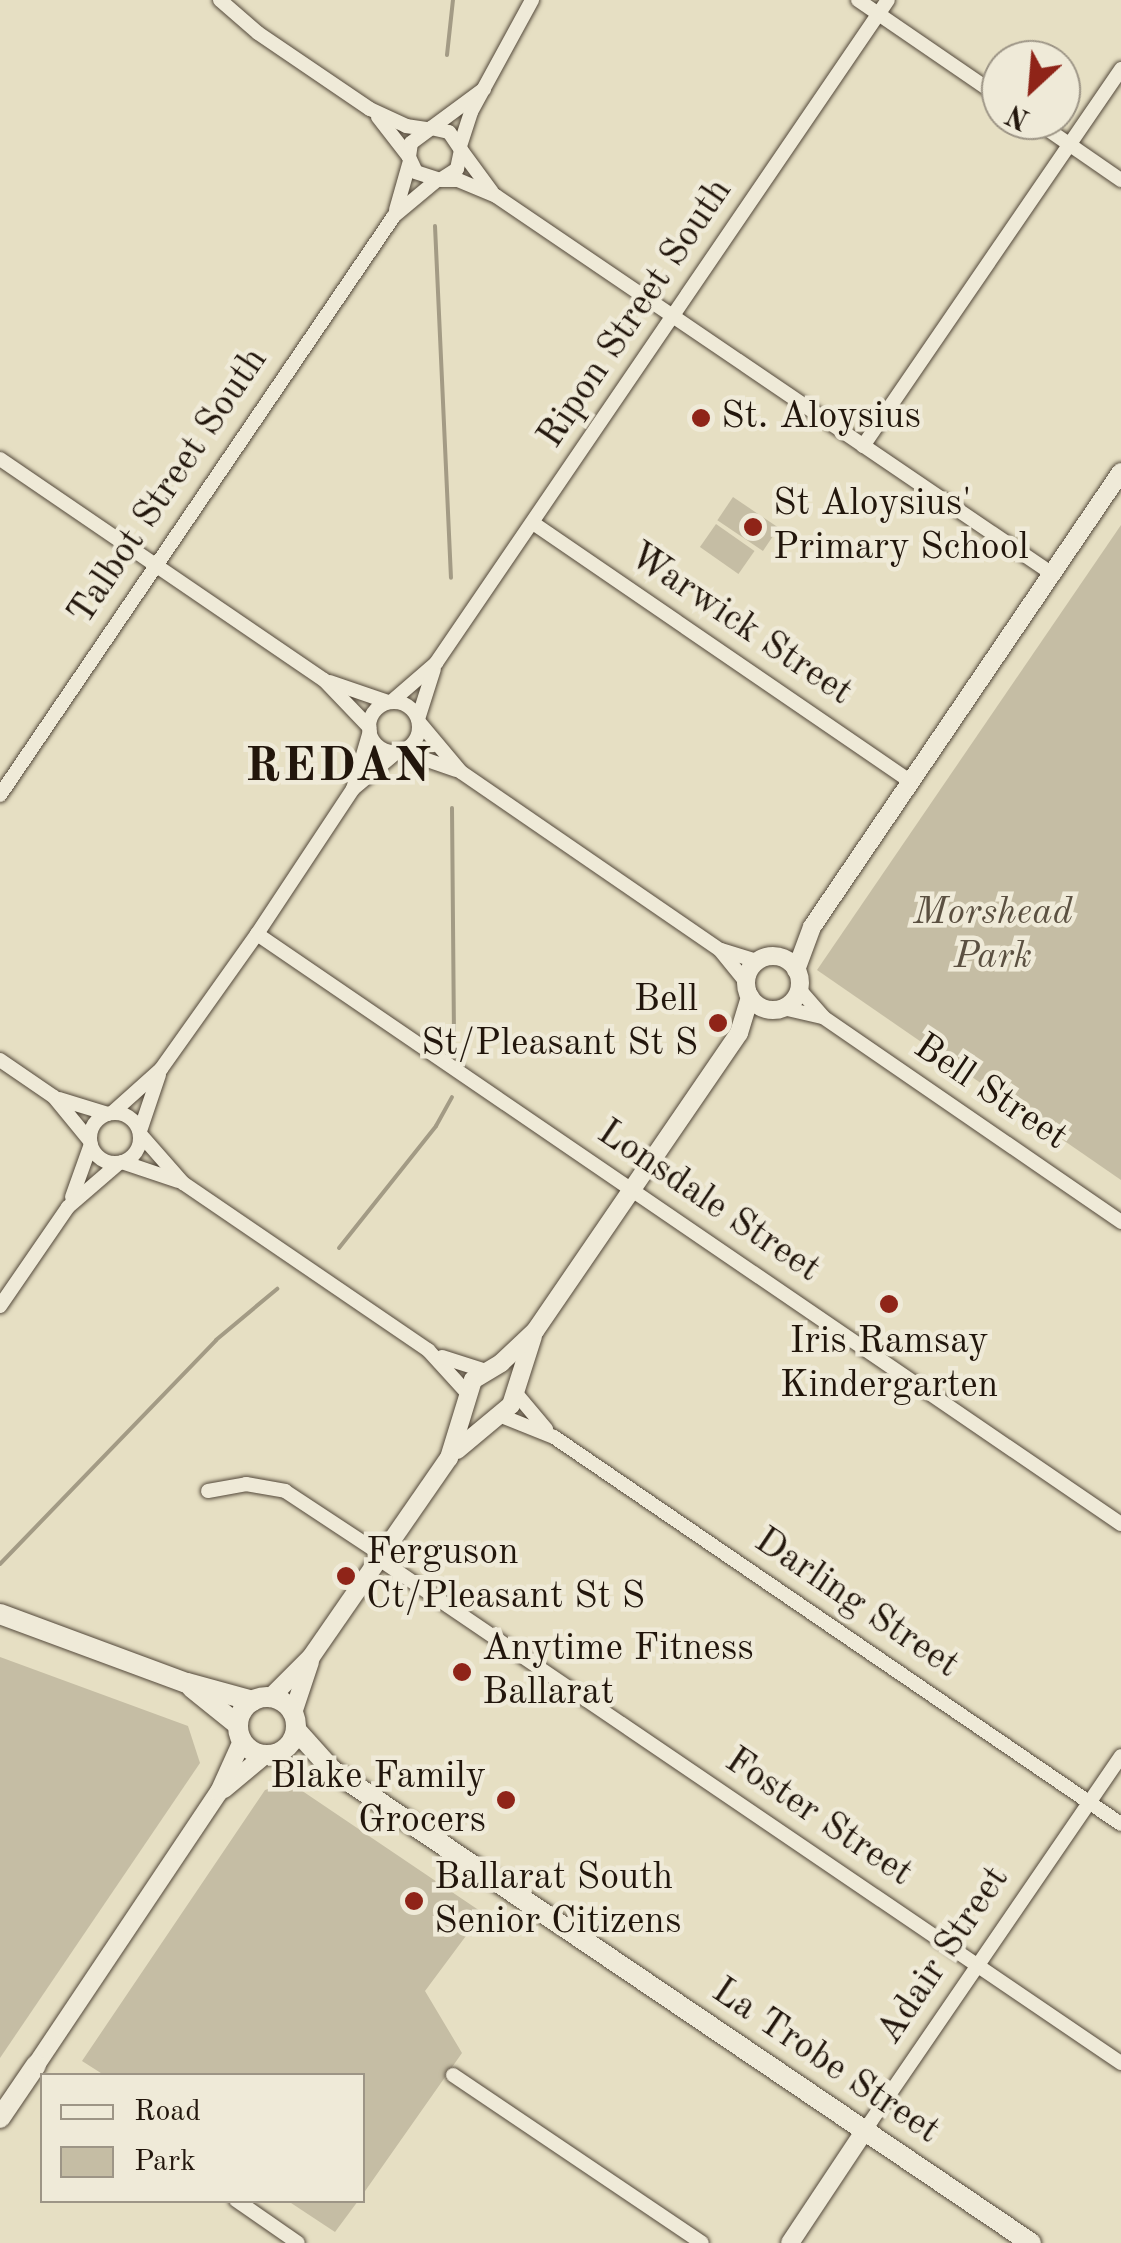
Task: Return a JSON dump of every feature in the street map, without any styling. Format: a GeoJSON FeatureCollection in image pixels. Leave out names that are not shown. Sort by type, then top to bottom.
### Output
{"type":"FeatureCollection","features":[{"type":"Feature","properties":{"kind":"main road"},"geometry":{"type":"LineString","coordinates":[[0,1614],[187,1683],[262,1699],[240,1733],[187,1683]]}},
{"type":"Feature","properties":{"kind":"main road","name":"La Trobe Street"},"geometry":{"type":"LineString","coordinates":[[262,1699],[294,1721],[332,1770],[1031,2243]]}},
{"type":"Feature","properties":{"kind":"main road"},"geometry":{"type":"LineString","coordinates":[[273,1754],[294,1721]]}},
{"type":"Feature","properties":{"kind":"main road","name":"La Trobe Street"},"geometry":{"type":"LineString","coordinates":[[240,1733],[273,1754],[332,1770]]}},
{"type":"Feature","properties":{"kind":"main road"},"geometry":{"type":"LineString","coordinates":[[0,2118],[40,2074]]}},
{"type":"Feature","properties":{"kind":"street"},"geometry":{"type":"LineString","coordinates":[[220,0],[269,40],[370,109],[406,126],[449,132],[496,196]]}},
{"type":"Feature","properties":{"kind":"street"},"geometry":{"type":"LineString","coordinates":[[439,180],[457,169],[460,148],[484,89],[532,0]]}},
{"type":"Feature","properties":{"kind":"street"},"geometry":{"type":"LineString","coordinates":[[858,0],[981,84]]}},
{"type":"Feature","properties":{"kind":"street","name":"Ripon Street South"},"geometry":{"type":"LineString","coordinates":[[390,702],[436,663],[888,0]]}},
{"type":"Feature","properties":{"kind":"street"},"geometry":{"type":"LineString","coordinates":[[863,446],[1121,69]]}},
{"type":"Feature","properties":{"kind":"street"},"geometry":{"type":"LineString","coordinates":[[410,159],[413,140],[484,89]]}},
{"type":"Feature","properties":{"kind":"street"},"geometry":{"type":"LineString","coordinates":[[370,109],[418,174],[462,182],[496,196],[1051,573]]}},
{"type":"Feature","properties":{"kind":"street"},"geometry":{"type":"LineString","coordinates":[[1063,140],[1121,180]]}},
{"type":"Feature","properties":{"kind":"street","name":"Talbot Street South"},"geometry":{"type":"LineString","coordinates":[[394,216],[410,159]]}},
{"type":"Feature","properties":{"kind":"street","name":"Talbot Street South"},"geometry":{"type":"LineString","coordinates":[[0,795],[394,216],[439,180]]}},
{"type":"Feature","properties":{"kind":"street"},"geometry":{"type":"LineString","coordinates":[[0,459],[324,680],[370,730],[380,747],[462,772]]}},
{"type":"Feature","properties":{"kind":"street"},"geometry":{"type":"LineString","coordinates":[[324,680],[408,706],[462,772],[720,950],[757,961],[777,957],[812,927],[1121,472]]}},
{"type":"Feature","properties":{"kind":"street","name":"Warwick Street"},"geometry":{"type":"LineString","coordinates":[[533,523],[910,782]]}},
{"type":"Feature","properties":{"kind":"street","name":"Ripon Street South"},"geometry":{"type":"LineString","coordinates":[[419,721],[436,663]]}},
{"type":"Feature","properties":{"kind":"street"},"geometry":{"type":"LineString","coordinates":[[68,1207],[95,1123],[161,1069],[257,934],[352,789],[375,711],[390,702]]}},
{"type":"Feature","properties":{"kind":"street"},"geometry":{"type":"LineString","coordinates":[[352,789],[416,740],[419,721]]}},
{"type":"Feature","properties":{"kind":"street"},"geometry":{"type":"LineString","coordinates":[[262,1699],[311,1657],[449,1458],[511,1405],[535,1331],[740,1033],[777,1009],[798,979],[812,927]]}},
{"type":"Feature","properties":{"kind":"street","name":"Lonsdale Street"},"geometry":{"type":"LineString","coordinates":[[257,934],[1121,1524]]}},
{"type":"Feature","properties":{"kind":"street"},"geometry":{"type":"LineString","coordinates":[[720,950],[748,989],[777,1009]]}},
{"type":"Feature","properties":{"kind":"street"},"geometry":{"type":"LineString","coordinates":[[777,957],[798,979]]}},
{"type":"Feature","properties":{"kind":"street"},"geometry":{"type":"LineString","coordinates":[[740,1033],[757,961]]}},
{"type":"Feature","properties":{"kind":"street","name":"Bell Street"},"geometry":{"type":"LineString","coordinates":[[798,979],[823,1017],[1121,1222]]}},
{"type":"Feature","properties":{"kind":"street","name":"Bell Street"},"geometry":{"type":"LineString","coordinates":[[777,1009],[823,1017]]}},
{"type":"Feature","properties":{"kind":"street"},"geometry":{"type":"LineString","coordinates":[[0,1060],[54,1097],[101,1158],[183,1183]]}},
{"type":"Feature","properties":{"kind":"street"},"geometry":{"type":"LineString","coordinates":[[0,1306],[68,1207],[136,1152],[161,1069]]}},
{"type":"Feature","properties":{"kind":"street"},"geometry":{"type":"LineString","coordinates":[[54,1097],[130,1117],[183,1183],[428,1350],[480,1413],[498,1415]]}},
{"type":"Feature","properties":{"kind":"street"},"geometry":{"type":"LineString","coordinates":[[449,1458],[473,1380],[535,1331]]}},
{"type":"Feature","properties":{"kind":"street"},"geometry":{"type":"LineString","coordinates":[[428,1350],[504,1374],[514,1389]]}},
{"type":"Feature","properties":{"kind":"street","name":"Darling Street"},"geometry":{"type":"LineString","coordinates":[[514,1389],[554,1437]]}},
{"type":"Feature","properties":{"kind":"street","name":"Darling Street"},"geometry":{"type":"LineString","coordinates":[[498,1415],[554,1437],[1121,1824]]}},
{"type":"Feature","properties":{"kind":"street","name":"Foster Street"},"geometry":{"type":"LineString","coordinates":[[208,1490],[246,1484],[285,1491],[1121,2063]]}},
{"type":"Feature","properties":{"kind":"street"},"geometry":{"type":"LineString","coordinates":[[294,1721],[311,1657]]}},
{"type":"Feature","properties":{"kind":"street"},"geometry":{"type":"LineString","coordinates":[[44,2070],[220,1792],[240,1733]]}},
{"type":"Feature","properties":{"kind":"street"},"geometry":{"type":"LineString","coordinates":[[220,1792],[273,1754]]}},
{"type":"Feature","properties":{"kind":"street","name":"Adair Street"},"geometry":{"type":"LineString","coordinates":[[790,2243],[1121,1756]]}},
{"type":"Feature","properties":{"kind":"street"},"geometry":{"type":"LineString","coordinates":[[453,2075],[702,2243]]}},
{"type":"Feature","properties":{"kind":"street"},"geometry":{"type":"LineString","coordinates":[[240,2203],[298,2243]]}},
{"type":"Feature","properties":{"kind":"green space"},"geometry":{"type":"Polygon","coordinates":[[[733,497],[779,528],[763,551],[717,520],[733,497]]]}},
{"type":"Feature","properties":{"kind":"green space"},"geometry":{"type":"Polygon","coordinates":[[[716,524],[755,551],[738,574],[700,547],[716,524]]]}},
{"type":"Feature","properties":{"kind":"green space","name":"Morshead Park"},"geometry":{"type":"Polygon","coordinates":[[[1121,525],[1121,1180],[817,970],[1121,525]]]}},
{"type":"Feature","properties":{"kind":"green space"},"geometry":{"type":"Polygon","coordinates":[[[0,1657],[188,1726],[200,1763],[0,2058],[0,1657]]]}},
{"type":"Feature","properties":{"kind":"green space"},"geometry":{"type":"Polygon","coordinates":[[[289,1782],[483,1913],[425,1991],[462,2053],[365,2191],[365,2073],[101,2073],[82,2061],[265,1790],[289,1782]]]}},
{"type":"Feature","properties":{"kind":"green space"},"geometry":{"type":"Polygon","coordinates":[[[291,2203],[357,2203],[335,2232],[291,2203]]]}},
{"type":"Feature","properties":{"kind":"waterway"},"geometry":{"type":"LineString","coordinates":[[447,55],[453,0]]}},
{"type":"Feature","properties":{"kind":"waterway"},"geometry":{"type":"LineString","coordinates":[[435,226],[451,578]]}},
{"type":"Feature","properties":{"kind":"waterway"},"geometry":{"type":"LineString","coordinates":[[452,808],[454,1038]]}},
{"type":"Feature","properties":{"kind":"waterway"},"geometry":{"type":"LineString","coordinates":[[339,1248],[436,1126],[452,1097]]}},
{"type":"Feature","properties":{"kind":"waterway"},"geometry":{"type":"LineString","coordinates":[[0,1564],[216,1340],[277,1289]]}},
{"type":"Feature","properties":{"kind":"place","name":"St. Aloysius"},"geometry":{"type":"Point","coordinates":[701,418]}},
{"type":"Feature","properties":{"kind":"place","name":"St Aloysius' Primary School"},"geometry":{"type":"Point","coordinates":[753,527]}},
{"type":"Feature","properties":{"kind":"place","name":"Bell St/Pleasant St S"},"geometry":{"type":"Point","coordinates":[718,1023]}},
{"type":"Feature","properties":{"kind":"place","name":"Iris Ramsay Kindergarten"},"geometry":{"type":"Point","coordinates":[889,1304]}},
{"type":"Feature","properties":{"kind":"place","name":"Ferguson Ct/Pleasant St S"},"geometry":{"type":"Point","coordinates":[346,1576]}},
{"type":"Feature","properties":{"kind":"place","name":"Anytime Fitness Ballarat"},"geometry":{"type":"Point","coordinates":[462,1672]}},
{"type":"Feature","properties":{"kind":"place","name":"Blake Family Grocers"},"geometry":{"type":"Point","coordinates":[506,1800]}},
{"type":"Feature","properties":{"kind":"place","name":"Ballarat South Senior Citizens"},"geometry":{"type":"Point","coordinates":[414,1901]}},
{"type":"Feature","properties":{"kind":"district","name":"REDAN"},"geometry":{"type":"Point","coordinates":[339,768]}}]}
